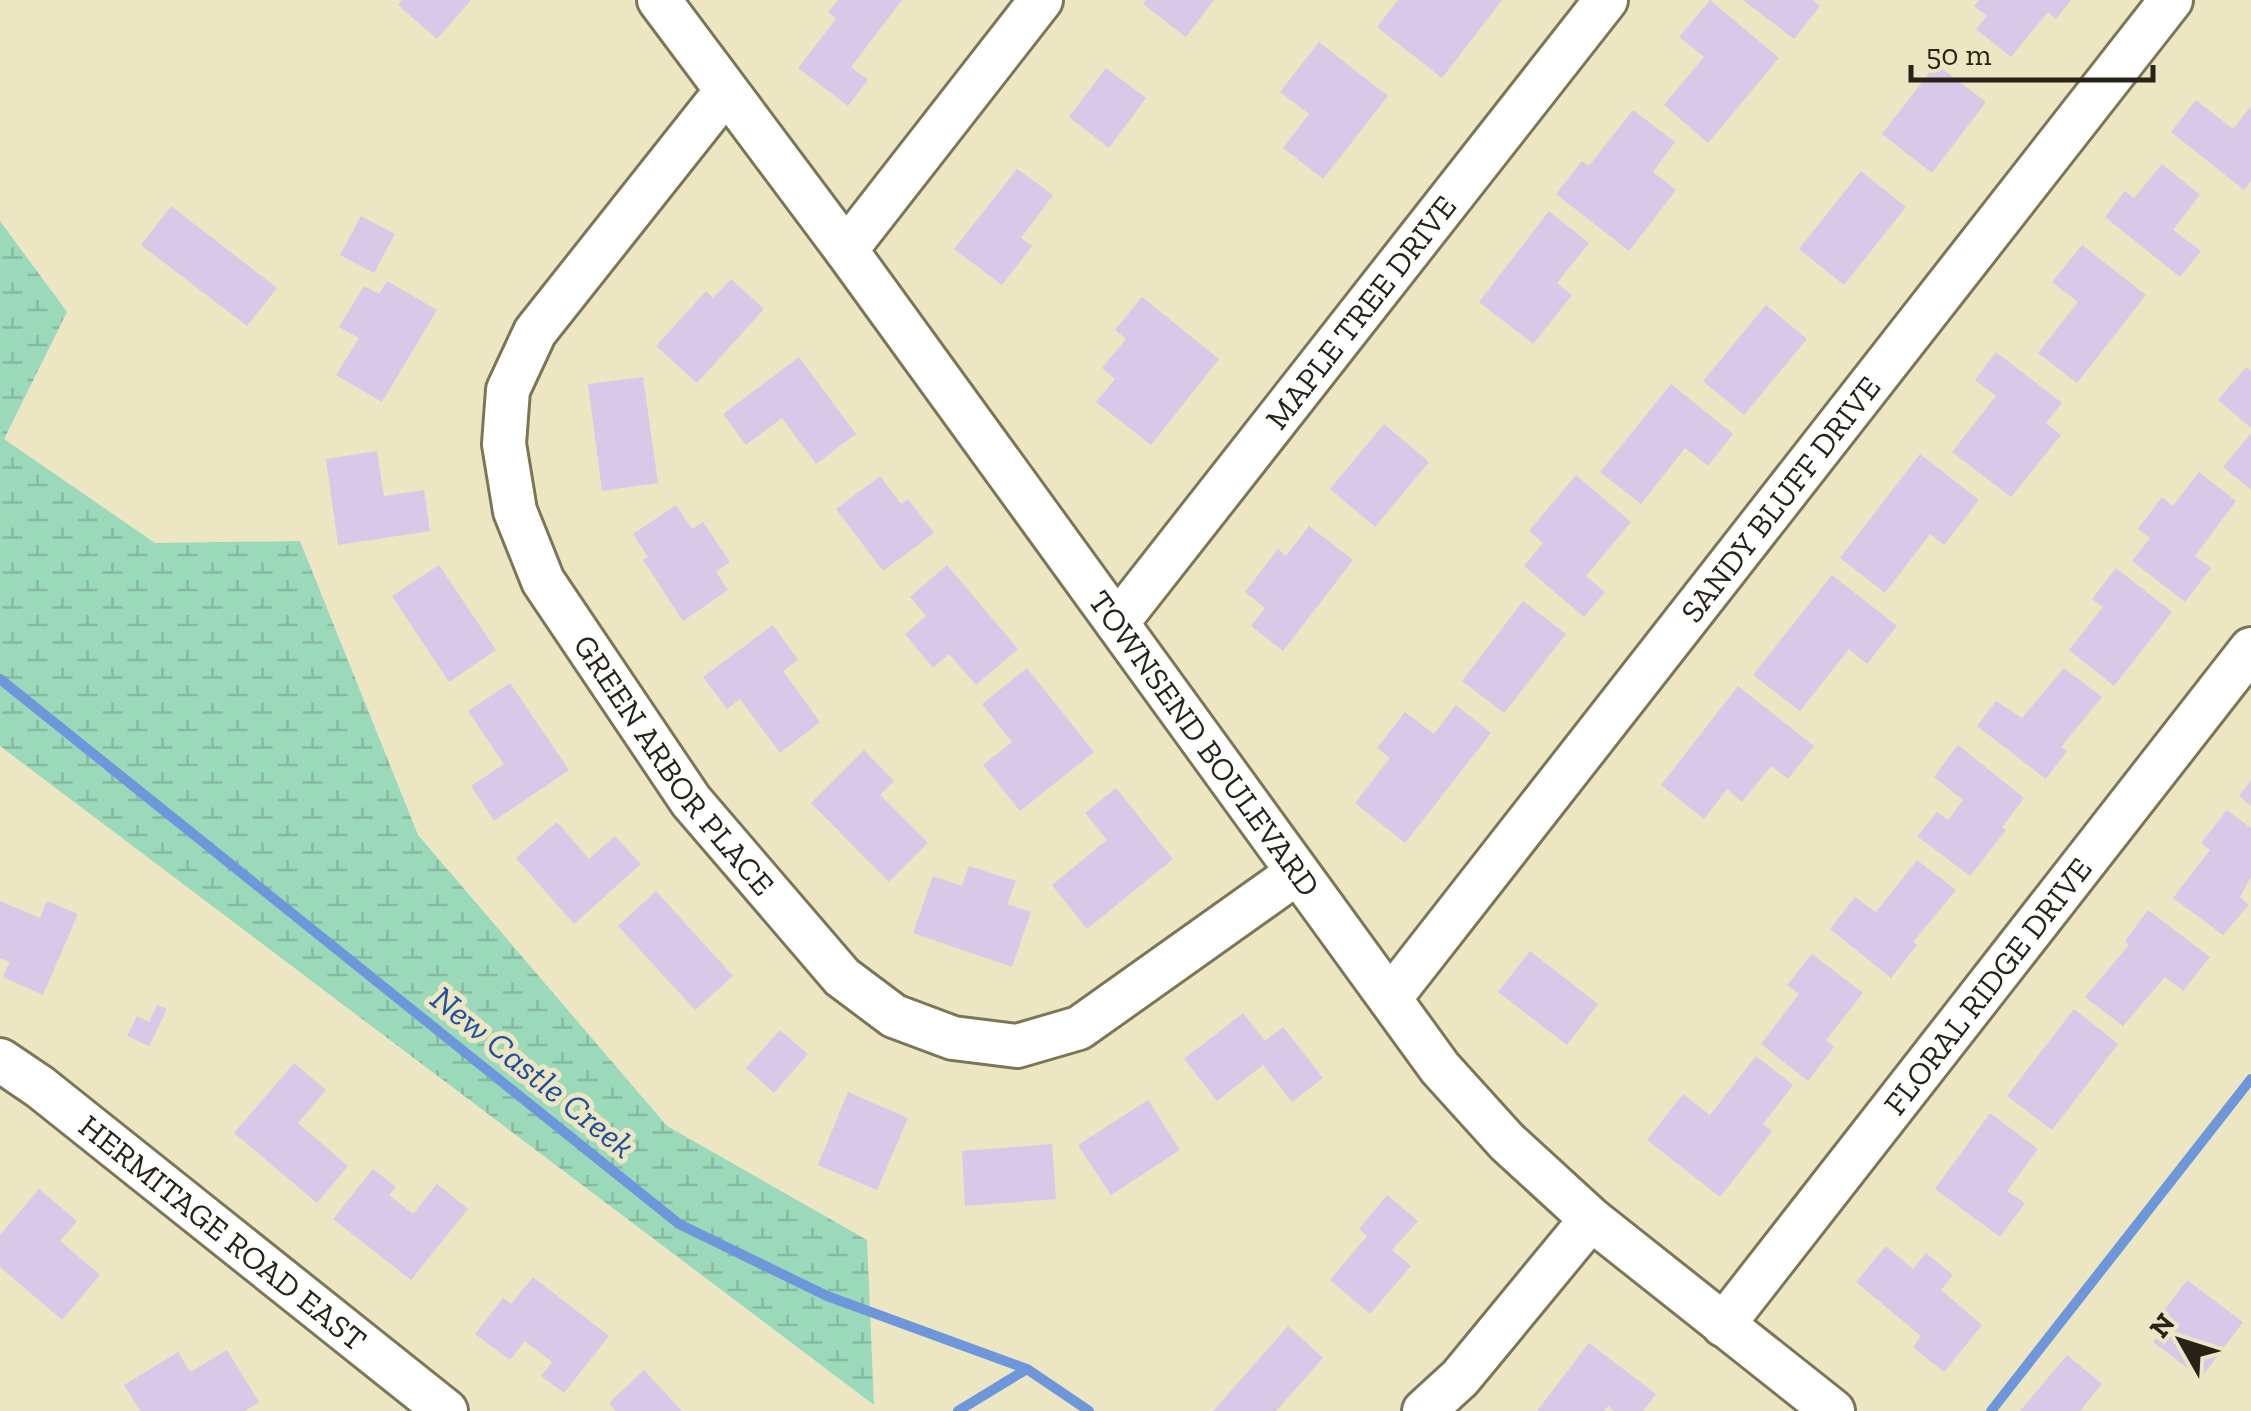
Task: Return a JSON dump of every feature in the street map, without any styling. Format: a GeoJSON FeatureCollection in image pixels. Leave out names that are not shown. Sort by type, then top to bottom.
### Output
{"type":"FeatureCollection","features":[{"type":"Feature","properties":{"kind":"street","name":"TOWNSEND BOULEVARD"},"geometry":{"type":"LineString","coordinates":[[659,0],[846,250],[1440,1068],[1506,1142],[1590,1218],[1833,1411]]}},
{"type":"Feature","properties":{"kind":"street"},"geometry":{"type":"LineString","coordinates":[[846,250],[1041,0]]}},
{"type":"Feature","properties":{"kind":"street","name":"MAPLE TREE DRIVE"},"geometry":{"type":"LineString","coordinates":[[1117,623],[1606,0]]}},
{"type":"Feature","properties":{"kind":"street","name":"SANDY BLUFF DRIVE"},"geometry":{"type":"LineString","coordinates":[[1390,997],[2171,0]]}},
{"type":"Feature","properties":{"kind":"street","name":"GREEN ARBOR PLACE"},"geometry":{"type":"LineString","coordinates":[[726,92],[535,332],[508,390],[504,444],[515,512],[543,581],[691,801],[842,977],[894,1016],[953,1038],[1017,1046],[1079,1028],[1297,872]]}},
{"type":"Feature","properties":{"kind":"street","name":"FLORAL RIDGE DRIVE"},"geometry":{"type":"LineString","coordinates":[[1724,1325],[2251,649]]}},
{"type":"Feature","properties":{"kind":"street","name":"HERMITAGE ROAD EAST"},"geometry":{"type":"LineString","coordinates":[[0,1060],[40,1088],[422,1405]]}},
{"type":"Feature","properties":{"kind":"street"},"geometry":{"type":"LineString","coordinates":[[1424,1411],[1460,1378],[1590,1218]]}},
{"type":"Feature","properties":{"kind":"green space"},"geometry":{"type":"Polygon","coordinates":[[[0,221],[67,312],[4,439],[155,543],[300,541],[418,835],[667,1126],[867,1240],[874,1405],[0,746],[0,221]]]}},
{"type":"Feature","properties":{"kind":"building"},"geometry":{"type":"Polygon","coordinates":[[[402,0],[471,0],[437,39],[398,5],[402,0]]]}},
{"type":"Feature","properties":{"kind":"building"},"geometry":{"type":"Polygon","coordinates":[[[838,0],[902,0],[851,67],[868,80],[848,106],[798,68],[836,19],[828,12],[838,0]]]}},
{"type":"Feature","properties":{"kind":"building"},"geometry":{"type":"Polygon","coordinates":[[[1146,0],[1214,0],[1186,37],[1143,4],[1146,0]]]}},
{"type":"Feature","properties":{"kind":"building"},"geometry":{"type":"Polygon","coordinates":[[[1398,0],[1502,0],[1442,78],[1377,27],[1398,0]]]}},
{"type":"Feature","properties":{"kind":"building"},"geometry":{"type":"Polygon","coordinates":[[[1710,0],[1779,58],[1708,143],[1664,105],[1704,57],[1679,37],[1710,0]]]}},
{"type":"Feature","properties":{"kind":"building"},"geometry":{"type":"Polygon","coordinates":[[[1743,0],[1813,0],[1820,6],[1794,39],[1743,0]]]}},
{"type":"Feature","properties":{"kind":"building"},"geometry":{"type":"Polygon","coordinates":[[[1979,0],[2071,0],[2056,19],[2048,12],[2011,57],[1976,29],[1987,16],[1974,6],[1979,0]]]}},
{"type":"Feature","properties":{"kind":"building"},"geometry":{"type":"Polygon","coordinates":[[[1319,42],[1388,96],[1323,179],[1283,148],[1309,114],[1280,92],[1319,42]]]}},
{"type":"Feature","properties":{"kind":"building"},"geometry":{"type":"Polygon","coordinates":[[[1936,64],[1986,102],[1932,173],[1882,134],[1936,64]]]}},
{"type":"Feature","properties":{"kind":"building"},"geometry":{"type":"Polygon","coordinates":[[[1106,68],[1146,98],[1109,148],[1069,117],[1106,68]]]}},
{"type":"Feature","properties":{"kind":"building"},"geometry":{"type":"Polygon","coordinates":[[[2196,100],[2233,129],[2251,106],[2251,181],[2244,190],[2171,132],[2196,100]]]}},
{"type":"Feature","properties":{"kind":"building"},"geometry":{"type":"Polygon","coordinates":[[[1633,110],[1675,142],[1653,172],[1676,190],[1629,251],[1556,194],[1582,161],[1589,166],[1633,110]]]}},
{"type":"Feature","properties":{"kind":"building"},"geometry":{"type":"Polygon","coordinates":[[[2162,164],[2200,195],[2173,230],[2201,251],[2180,277],[2105,217],[2125,191],[2134,198],[2162,164]]]}},
{"type":"Feature","properties":{"kind":"building"},"geometry":{"type":"Polygon","coordinates":[[[1017,169],[1053,195],[1021,238],[1032,246],[1002,285],[954,249],[1017,169]]]}},
{"type":"Feature","properties":{"kind":"building"},"geometry":{"type":"Polygon","coordinates":[[[1861,171],[1906,207],[1844,285],[1799,249],[1861,171]]]}},
{"type":"Feature","properties":{"kind":"building"},"geometry":{"type":"Polygon","coordinates":[[[171,206],[277,288],[247,326],[141,245],[171,206]]]}},
{"type":"Feature","properties":{"kind":"building"},"geometry":{"type":"Polygon","coordinates":[[[1549,211],[1589,243],[1557,283],[1572,295],[1533,344],[1479,302],[1549,211]]]}},
{"type":"Feature","properties":{"kind":"building"},"geometry":{"type":"Polygon","coordinates":[[[361,216],[395,234],[374,273],[340,255],[361,216]]]}},
{"type":"Feature","properties":{"kind":"building"},"geometry":{"type":"Polygon","coordinates":[[[2082,245],[2146,295],[2077,383],[2038,353],[2078,302],[2052,282],[2082,245]]]}},
{"type":"Feature","properties":{"kind":"building"},"geometry":{"type":"Polygon","coordinates":[[[731,279],[764,309],[697,383],[656,346],[706,291],[713,298],[731,279]]]}},
{"type":"Feature","properties":{"kind":"building"},"geometry":{"type":"Polygon","coordinates":[[[387,281],[437,310],[382,402],[336,375],[359,338],[339,327],[364,286],[379,294],[387,281]]]}},
{"type":"Feature","properties":{"kind":"building"},"geometry":{"type":"Polygon","coordinates":[[[1142,297],[1219,359],[1151,445],[1096,402],[1115,379],[1102,368],[1126,339],[1115,330],[1142,297]]]}},
{"type":"Feature","properties":{"kind":"building"},"geometry":{"type":"Polygon","coordinates":[[[1766,305],[1807,339],[1744,415],[1703,381],[1766,305]]]}},
{"type":"Feature","properties":{"kind":"building"},"geometry":{"type":"Polygon","coordinates":[[[1996,352],[2062,403],[2046,423],[2061,435],[2011,497],[1952,452],[1996,396],[1975,380],[1996,352]]]}},
{"type":"Feature","properties":{"kind":"building"},"geometry":{"type":"Polygon","coordinates":[[[799,357],[856,434],[816,464],[782,418],[746,445],[723,414],[799,357]]]}},
{"type":"Feature","properties":{"kind":"building"},"geometry":{"type":"Polygon","coordinates":[[[2246,367],[2251,371],[2251,428],[2218,400],[2246,367]]]}},
{"type":"Feature","properties":{"kind":"building"},"geometry":{"type":"Polygon","coordinates":[[[643,377],[658,483],[602,491],[588,384],[643,377]]]}},
{"type":"Feature","properties":{"kind":"building"},"geometry":{"type":"Polygon","coordinates":[[[1671,384],[1733,434],[1708,466],[1685,448],[1641,504],[1600,472],[1671,384]]]}},
{"type":"Feature","properties":{"kind":"building"},"geometry":{"type":"Polygon","coordinates":[[[1384,424],[1429,462],[1375,527],[1330,489],[1384,424]]]}},
{"type":"Feature","properties":{"kind":"building"},"geometry":{"type":"Polygon","coordinates":[[[2251,433],[2251,490],[2223,467],[2251,433]]]}},
{"type":"Feature","properties":{"kind":"building"},"geometry":{"type":"Polygon","coordinates":[[[377,451],[384,496],[424,490],[430,531],[338,545],[326,459],[377,451]]]}},
{"type":"Feature","properties":{"kind":"building"},"geometry":{"type":"Polygon","coordinates":[[[1920,454],[1979,500],[1944,545],[1930,534],[1885,593],[1840,558],[1920,454]]]}},
{"type":"Feature","properties":{"kind":"building"},"geometry":{"type":"Polygon","coordinates":[[[2199,472],[2236,501],[2195,556],[2211,568],[2185,602],[2132,561],[2150,538],[2138,529],[2162,497],[2173,506],[2199,472]]]}},
{"type":"Feature","properties":{"kind":"building"},"geometry":{"type":"Polygon","coordinates":[[[1576,475],[1631,522],[1586,576],[1605,592],[1584,617],[1524,566],[1543,543],[1529,531],[1576,475]]]}},
{"type":"Feature","properties":{"kind":"building"},"geometry":{"type":"Polygon","coordinates":[[[880,476],[901,504],[908,499],[934,533],[883,571],[836,509],[880,476]]]}},
{"type":"Feature","properties":{"kind":"building"},"geometry":{"type":"Polygon","coordinates":[[[676,505],[692,529],[703,522],[730,562],[716,572],[728,590],[683,621],[643,560],[648,557],[633,534],[676,505]]]}},
{"type":"Feature","properties":{"kind":"building"},"geometry":{"type":"Polygon","coordinates":[[[1309,526],[1353,560],[1283,651],[1251,626],[1265,608],[1245,592],[1278,549],[1286,556],[1309,526]]]}},
{"type":"Feature","properties":{"kind":"building"},"geometry":{"type":"Polygon","coordinates":[[[439,565],[496,650],[449,682],[392,596],[439,565]]]}},
{"type":"Feature","properties":{"kind":"building"},"geometry":{"type":"Polygon","coordinates":[[[947,565],[1018,649],[976,685],[949,654],[933,668],[905,634],[926,616],[910,597],[947,565]]]}},
{"type":"Feature","properties":{"kind":"building"},"geometry":{"type":"Polygon","coordinates":[[[2116,568],[2172,612],[2114,686],[2069,650],[2103,607],[2092,599],[2116,568]]]}},
{"type":"Feature","properties":{"kind":"building"},"geometry":{"type":"Polygon","coordinates":[[[1832,575],[1897,626],[1867,664],[1849,649],[1800,711],[1753,675],[1832,575]]]}},
{"type":"Feature","properties":{"kind":"building"},"geometry":{"type":"Polygon","coordinates":[[[1523,601],[1566,634],[1504,713],[1462,681],[1523,601]]]}},
{"type":"Feature","properties":{"kind":"building"},"geometry":{"type":"Polygon","coordinates":[[[773,625],[798,660],[783,671],[820,722],[780,753],[740,699],[727,709],[703,677],[773,625]]]}},
{"type":"Feature","properties":{"kind":"building"},"geometry":{"type":"Polygon","coordinates":[[[1027,668],[1094,752],[1020,811],[983,765],[1012,742],[982,704],[1027,668]]]}},
{"type":"Feature","properties":{"kind":"building"},"geometry":{"type":"Polygon","coordinates":[[[2064,668],[2102,697],[2061,747],[2067,751],[2046,779],[1977,726],[1996,701],[2022,718],[2064,668]]]}},
{"type":"Feature","properties":{"kind":"building"},"geometry":{"type":"Polygon","coordinates":[[[510,683],[569,770],[494,821],[471,786],[504,764],[468,711],[510,683]]]}},
{"type":"Feature","properties":{"kind":"building"},"geometry":{"type":"Polygon","coordinates":[[[1738,686],[1814,746],[1788,779],[1771,766],[1742,802],[1727,789],[1704,819],[1661,785],[1738,686]]]}},
{"type":"Feature","properties":{"kind":"building"},"geometry":{"type":"Polygon","coordinates":[[[1456,705],[1491,733],[1405,843],[1355,803],[1390,758],[1377,748],[1405,712],[1434,734],[1456,705]]]}},
{"type":"Feature","properties":{"kind":"building"},"geometry":{"type":"Polygon","coordinates":[[[1958,745],[2024,798],[2002,827],[2006,830],[1970,876],[1917,836],[1937,812],[1948,820],[1963,800],[1934,777],[1958,745]]]}},
{"type":"Feature","properties":{"kind":"building"},"geometry":{"type":"Polygon","coordinates":[[[864,750],[894,781],[880,795],[928,843],[889,882],[811,803],[864,750]]]}},
{"type":"Feature","properties":{"kind":"building"},"geometry":{"type":"Polygon","coordinates":[[[2251,780],[2251,806],[2239,796],[2251,780]]]}},
{"type":"Feature","properties":{"kind":"building"},"geometry":{"type":"Polygon","coordinates":[[[1116,788],[1173,859],[1087,929],[1052,885],[1107,840],[1085,813],[1116,788]]]}},
{"type":"Feature","properties":{"kind":"building"},"geometry":{"type":"Polygon","coordinates":[[[2227,810],[2251,828],[2251,877],[2240,897],[2249,905],[2223,935],[2173,898],[2210,850],[2201,843],[2227,810]]]}},
{"type":"Feature","properties":{"kind":"building"},"geometry":{"type":"Polygon","coordinates":[[[557,822],[589,859],[615,836],[641,864],[574,924],[516,858],[557,822]]]}},
{"type":"Feature","properties":{"kind":"building"},"geometry":{"type":"Polygon","coordinates":[[[1917,860],[1956,890],[1913,942],[1917,945],[1891,978],[1830,929],[1855,897],[1876,912],[1917,860]]]}},
{"type":"Feature","properties":{"kind":"building"},"geometry":{"type":"Polygon","coordinates":[[[969,866],[1016,881],[1007,904],[1031,912],[1012,967],[913,933],[933,876],[962,886],[969,866]]]}},
{"type":"Feature","properties":{"kind":"building"},"geometry":{"type":"Polygon","coordinates":[[[656,891],[733,976],[695,1010],[618,926],[656,891]]]}},
{"type":"Feature","properties":{"kind":"building"},"geometry":{"type":"Polygon","coordinates":[[[0,901],[40,918],[47,901],[78,914],[43,995],[3,977],[10,962],[0,958],[0,901]]]}},
{"type":"Feature","properties":{"kind":"building"},"geometry":{"type":"Polygon","coordinates":[[[2148,910],[2210,957],[2183,991],[2165,977],[2123,1026],[2085,997],[2129,945],[2125,941],[2148,910]]]}},
{"type":"Feature","properties":{"kind":"building"},"geometry":{"type":"Polygon","coordinates":[[[1530,951],[1598,1004],[1567,1045],[1498,992],[1530,951]]]}},
{"type":"Feature","properties":{"kind":"building"},"geometry":{"type":"Polygon","coordinates":[[[1812,954],[1863,993],[1826,1040],[1834,1047],[1808,1081],[1761,1044],[1799,994],[1787,985],[1812,954]]]}},
{"type":"Feature","properties":{"kind":"building"},"geometry":{"type":"Polygon","coordinates":[[[157,1005],[167,1009],[149,1046],[127,1036],[137,1016],[149,1022],[157,1005]]]}},
{"type":"Feature","properties":{"kind":"building"},"geometry":{"type":"Polygon","coordinates":[[[2074,1009],[2118,1044],[2052,1130],[2007,1096],[2074,1009]]]}},
{"type":"Feature","properties":{"kind":"building"},"geometry":{"type":"Polygon","coordinates":[[[1243,1013],[1265,1041],[1283,1027],[1323,1078],[1292,1102],[1263,1065],[1217,1101],[1184,1059],[1243,1013]]]}},
{"type":"Feature","properties":{"kind":"building"},"geometry":{"type":"Polygon","coordinates":[[[780,1030],[808,1054],[774,1093],[746,1068],[780,1030]]]}},
{"type":"Feature","properties":{"kind":"building"},"geometry":{"type":"Polygon","coordinates":[[[1756,1056],[1793,1085],[1763,1124],[1772,1131],[1720,1197],[1647,1140],[1683,1094],[1710,1115],[1756,1056]]]}},
{"type":"Feature","properties":{"kind":"building"},"geometry":{"type":"Polygon","coordinates":[[[294,1063],[326,1090],[298,1123],[348,1166],[317,1203],[234,1133],[294,1063]]]}},
{"type":"Feature","properties":{"kind":"building"},"geometry":{"type":"Polygon","coordinates":[[[848,1092],[908,1118],[877,1190],[818,1165],[848,1092]]]}},
{"type":"Feature","properties":{"kind":"building"},"geometry":{"type":"Polygon","coordinates":[[[1148,1100],[1180,1150],[1111,1195],[1078,1145],[1148,1100]]]}},
{"type":"Feature","properties":{"kind":"building"},"geometry":{"type":"Polygon","coordinates":[[[1990,1113],[2038,1149],[2007,1191],[2025,1203],[2000,1237],[1935,1189],[1990,1113]]]}},
{"type":"Feature","properties":{"kind":"building"},"geometry":{"type":"Polygon","coordinates":[[[1052,1144],[1056,1199],[965,1206],[962,1151],[1052,1144]]]}},
{"type":"Feature","properties":{"kind":"building"},"geometry":{"type":"Polygon","coordinates":[[[373,1169],[396,1187],[389,1195],[413,1214],[437,1184],[468,1209],[411,1280],[333,1219],[373,1169]]]}},
{"type":"Feature","properties":{"kind":"building"},"geometry":{"type":"Polygon","coordinates":[[[39,1189],[77,1221],[60,1241],[100,1275],[62,1320],[0,1267],[0,1235],[39,1189]]]}},
{"type":"Feature","properties":{"kind":"building"},"geometry":{"type":"Polygon","coordinates":[[[1387,1195],[1418,1221],[1392,1250],[1411,1266],[1370,1314],[1330,1280],[1367,1236],[1359,1229],[1387,1195]]]}},
{"type":"Feature","properties":{"kind":"building"},"geometry":{"type":"Polygon","coordinates":[[[1886,1246],[1913,1269],[1926,1253],[1953,1275],[1941,1290],[1982,1325],[1944,1372],[1913,1347],[1921,1336],[1856,1282],[1886,1246]]]}},
{"type":"Feature","properties":{"kind":"building"},"geometry":{"type":"Polygon","coordinates":[[[533,1277],[609,1336],[564,1393],[541,1376],[552,1362],[525,1341],[510,1360],[475,1334],[503,1298],[511,1304],[533,1277]]]}},
{"type":"Feature","properties":{"kind":"building"},"geometry":{"type":"Polygon","coordinates":[[[2187,1280],[2243,1322],[2201,1378],[2153,1342],[2170,1319],[2162,1313],[2187,1280]]]}},
{"type":"Feature","properties":{"kind":"building"},"geometry":{"type":"Polygon","coordinates":[[[1288,1326],[1323,1358],[1276,1411],[1213,1411],[1288,1326]]]}},
{"type":"Feature","properties":{"kind":"building"},"geometry":{"type":"Polygon","coordinates":[[[1589,1343],[1656,1394],[1643,1411],[1614,1411],[1608,1406],[1604,1411],[1537,1411],[1589,1343]]]}},
{"type":"Feature","properties":{"kind":"building"},"geometry":{"type":"Polygon","coordinates":[[[227,1350],[259,1402],[245,1411],[140,1411],[124,1385],[178,1352],[190,1372],[227,1350]]]}},
{"type":"Feature","properties":{"kind":"building"},"geometry":{"type":"Polygon","coordinates":[[[2067,1355],[2102,1384],[2080,1411],[2020,1411],[2067,1355]]]}},
{"type":"Feature","properties":{"kind":"building"},"geometry":{"type":"Polygon","coordinates":[[[644,1370],[682,1411],[616,1411],[609,1403],[644,1370]]]}},
{"type":"Feature","properties":{"kind":"waterway","name":"New Castle Creek"},"geometry":{"type":"LineString","coordinates":[[0,679],[679,1224],[827,1296],[1027,1369],[1089,1411]]}},
{"type":"Feature","properties":{"kind":"waterway"},"geometry":{"type":"LineString","coordinates":[[1991,1411],[2251,1079]]}},
{"type":"Feature","properties":{"kind":"waterway"},"geometry":{"type":"LineString","coordinates":[[958,1411],[1027,1369]]}}]}
